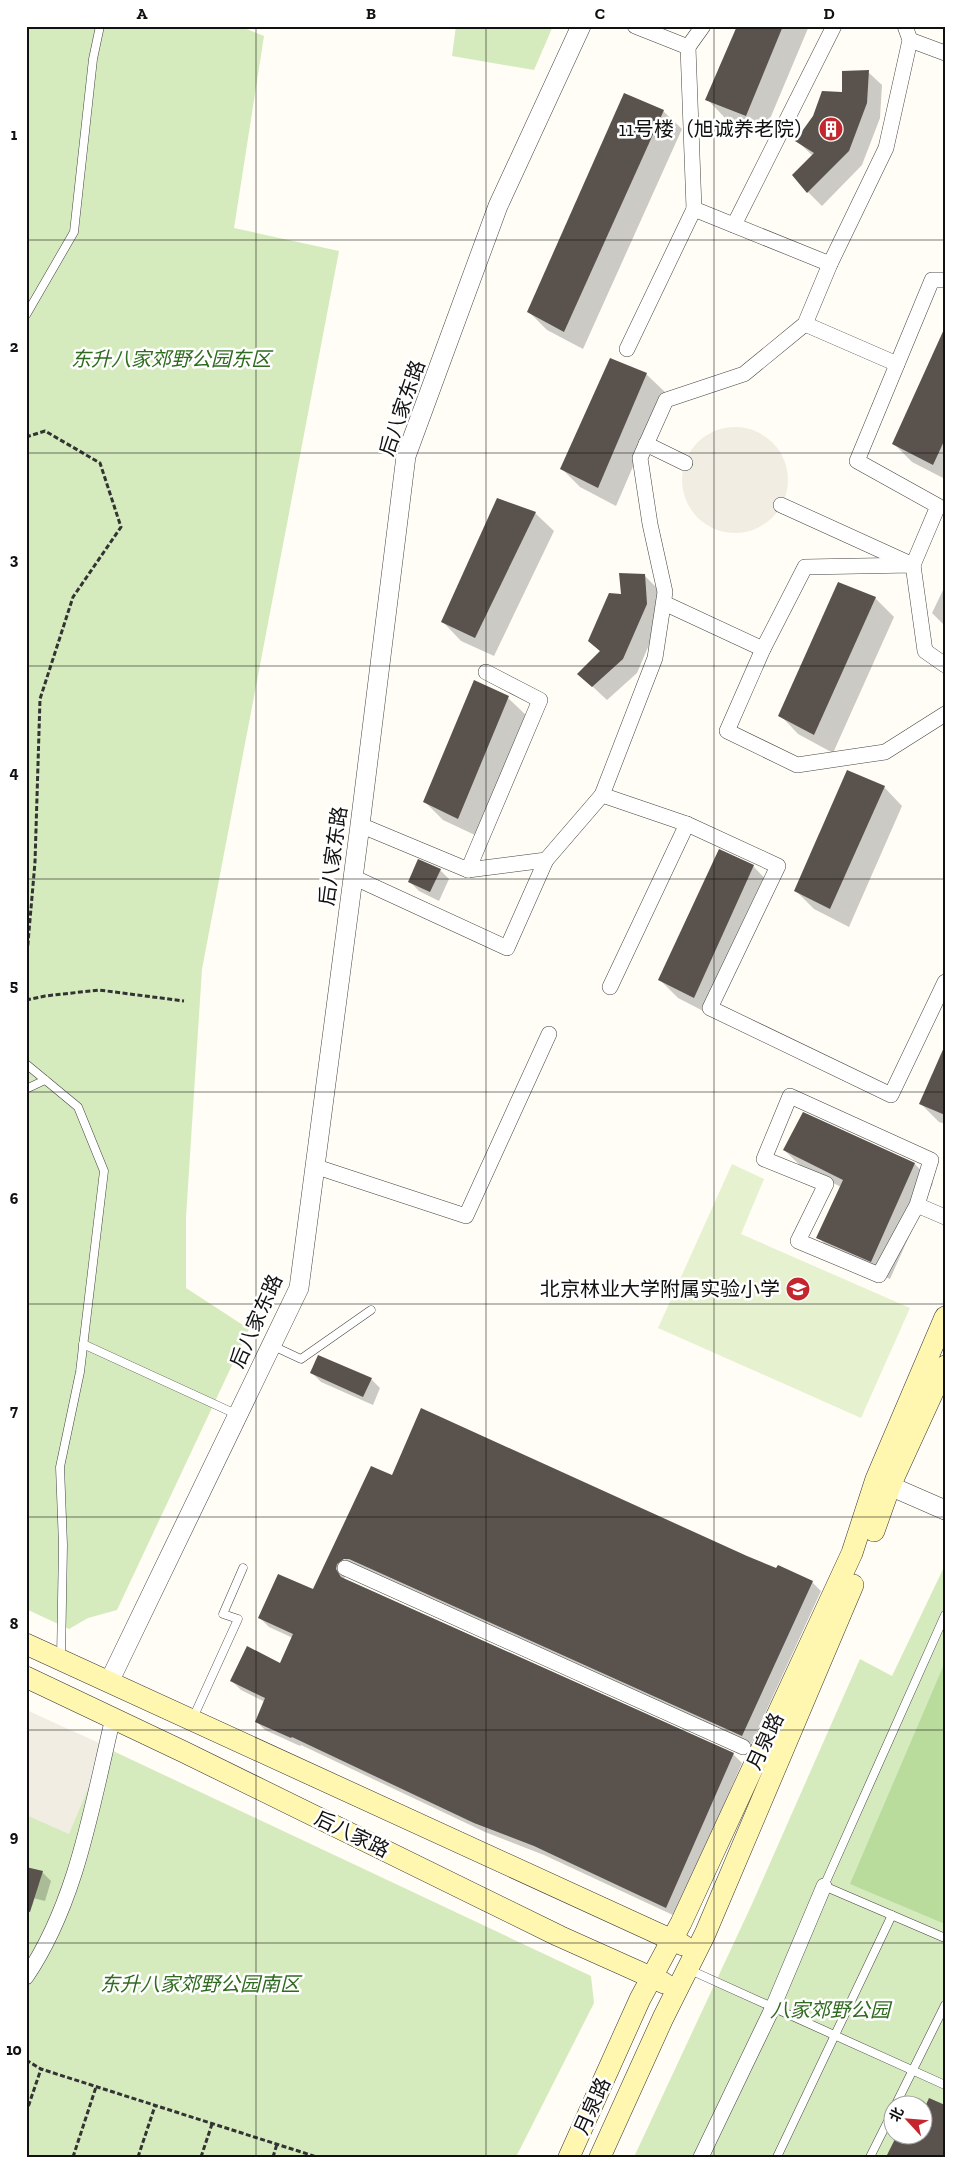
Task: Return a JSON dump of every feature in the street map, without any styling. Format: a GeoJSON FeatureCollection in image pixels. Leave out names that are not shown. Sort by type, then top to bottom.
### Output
{"type":"FeatureCollection","features":[{"type":"Feature","properties":{"kind":"main road","name":"月泉路"},"geometry":{"type":"LineString","coordinates":[[569,2157],[640,1999],[681,1923],[852,1553],[876,1479],[945,1317]]}},
{"type":"Feature","properties":{"kind":"main road","name":"月泉路"},"geometry":{"type":"LineString","coordinates":[[600,2157],[692,1960],[866,1554],[890,1486],[945,1366]]}},
{"type":"Feature","properties":{"kind":"main road","name":"后八家路"},"geometry":{"type":"LineString","coordinates":[[26,1644],[671,1940],[692,1960]]}},
{"type":"Feature","properties":{"kind":"main road","name":"后八家路"},"geometry":{"type":"LineString","coordinates":[[26,1677],[559,1936],[678,1989]]}},
{"type":"Feature","properties":{"kind":"street","name":"后八家东路"},"geometry":{"type":"LineString","coordinates":[[109,1682],[299,1288],[406,456],[498,206],[581,26]]}},
{"type":"Feature","properties":{"kind":"street"},"geometry":{"type":"LineString","coordinates":[[636,26],[688,47]]}},
{"type":"Feature","properties":{"kind":"street"},"geometry":{"type":"LineString","coordinates":[[627,349],[694,209],[688,47],[703,26]]}},
{"type":"Feature","properties":{"kind":"street"},"geometry":{"type":"LineString","coordinates":[[734,226],[834,26]]}},
{"type":"Feature","properties":{"kind":"street"},"geometry":{"type":"LineString","coordinates":[[353,877],[507,948],[546,860],[602,795],[655,658],[666,592],[650,524],[640,458],[666,400],[744,374],[805,324],[830,264],[886,148],[908,33],[945,52]]}},
{"type":"Feature","properties":{"kind":"street"},"geometry":{"type":"LineString","coordinates":[[694,209],[830,264]]}},
{"type":"Feature","properties":{"kind":"street"},"geometry":{"type":"LineString","coordinates":[[945,280],[932,280],[857,461],[941,504],[913,565],[925,651],[945,665]]}},
{"type":"Feature","properties":{"kind":"street"},"geometry":{"type":"LineString","coordinates":[[805,324],[897,364]]}},
{"type":"Feature","properties":{"kind":"street"},"geometry":{"type":"LineString","coordinates":[[646,444],[685,463]]}},
{"type":"Feature","properties":{"kind":"street"},"geometry":{"type":"LineString","coordinates":[[782,505],[913,565]]}},
{"type":"Feature","properties":{"kind":"street"},"geometry":{"type":"LineString","coordinates":[[913,565],[805,567],[763,649],[727,731],[797,765],[885,752],[945,714]]}},
{"type":"Feature","properties":{"kind":"street"},"geometry":{"type":"LineString","coordinates":[[664,603],[763,649]]}},
{"type":"Feature","properties":{"kind":"street"},"geometry":{"type":"LineString","coordinates":[[468,870],[540,700],[486,672]]}},
{"type":"Feature","properties":{"kind":"street"},"geometry":{"type":"LineString","coordinates":[[602,795],[687,824],[778,866],[710,1008],[891,1095],[945,982]]}},
{"type":"Feature","properties":{"kind":"street"},"geometry":{"type":"LineString","coordinates":[[610,987],[687,824]]}},
{"type":"Feature","properties":{"kind":"street"},"geometry":{"type":"LineString","coordinates":[[360,825],[468,870],[546,860]]}},
{"type":"Feature","properties":{"kind":"street"},"geometry":{"type":"LineString","coordinates":[[314,1166],[466,1216],[549,1034]]}},
{"type":"Feature","properties":{"kind":"street"},"geometry":{"type":"LineString","coordinates":[[790,1096],[931,1160],[917,1205],[879,1275],[798,1241],[826,1184],[764,1159],[790,1096]]}},
{"type":"Feature","properties":{"kind":"street"},"geometry":{"type":"LineString","coordinates":[[917,1205],[945,1218]]}},
{"type":"Feature","properties":{"kind":"street"},"geometry":{"type":"LineString","coordinates":[[890,1486],[945,1510]]}},
{"type":"Feature","properties":{"kind":"street"},"geometry":{"type":"LineString","coordinates":[[345,1568],[743,1746]]}},
{"type":"Feature","properties":{"kind":"street"},"geometry":{"type":"LineString","coordinates":[[26,1978],[44,1950],[76,1868],[113,1718]]}},
{"type":"Feature","properties":{"kind":"street"},"geometry":{"type":"LineString","coordinates":[[702,2157],[773,2007],[824,1886]]}},
{"type":"Feature","properties":{"kind":"lane"},"geometry":{"type":"LineString","coordinates":[[26,315],[74,232],[93,59],[100,26]]}},
{"type":"Feature","properties":{"kind":"lane"},"geometry":{"type":"LineString","coordinates":[[26,1064],[78,1107],[104,1171],[80,1372],[60,1467],[63,1546],[61,1660]]}},
{"type":"Feature","properties":{"kind":"lane"},"geometry":{"type":"LineString","coordinates":[[26,1089],[45,1080]]}},
{"type":"Feature","properties":{"kind":"lane"},"geometry":{"type":"LineString","coordinates":[[271,1345],[300,1359],[371,1310]]}},
{"type":"Feature","properties":{"kind":"lane"},"geometry":{"type":"LineString","coordinates":[[83,1344],[238,1414]]}},
{"type":"Feature","properties":{"kind":"lane"},"geometry":{"type":"LineString","coordinates":[[192,1720],[238,1619],[223,1614],[243,1568]]}},
{"type":"Feature","properties":{"kind":"lane"},"geometry":{"type":"LineString","coordinates":[[945,1615],[824,1886],[945,1938]]}},
{"type":"Feature","properties":{"kind":"lane"},"geometry":{"type":"LineString","coordinates":[[776,2157],[892,1915]]}},
{"type":"Feature","properties":{"kind":"lane"},"geometry":{"type":"LineString","coordinates":[[692,1960],[773,2007],[945,2085]]}},
{"type":"Feature","properties":{"kind":"lane"},"geometry":{"type":"LineString","coordinates":[[899,2096],[945,2005]]}},
{"type":"Feature","properties":{"kind":"lane"},"geometry":{"type":"LineString","coordinates":[[870,2157],[884,2128]]}},
{"type":"Feature","properties":{"kind":"path"},"geometry":{"type":"LineString","coordinates":[[26,437],[45,431],[100,463],[121,527],[73,597],[40,699],[35,862],[26,966]]}},
{"type":"Feature","properties":{"kind":"path"},"geometry":{"type":"LineString","coordinates":[[26,1000],[99,990],[184,1001]]}},
{"type":"Feature","properties":{"kind":"path"},"geometry":{"type":"LineString","coordinates":[[26,2060],[41,2069],[317,2157]]}},
{"type":"Feature","properties":{"kind":"path"},"geometry":{"type":"LineString","coordinates":[[26,2112],[41,2069]]}},
{"type":"Feature","properties":{"kind":"path"},"geometry":{"type":"LineString","coordinates":[[73,2157],[96,2087]]}},
{"type":"Feature","properties":{"kind":"path"},"geometry":{"type":"LineString","coordinates":[[138,2157],[156,2106]]}},
{"type":"Feature","properties":{"kind":"path"},"geometry":{"type":"LineString","coordinates":[[201,2157],[212,2124]]}},
{"type":"Feature","properties":{"kind":"path"},"geometry":{"type":"LineString","coordinates":[[273,2157],[277,2144]]}},
{"type":"Feature","properties":{"kind":"green space","name":"东升八家郊野公园东区"},"geometry":{"type":"Polygon","coordinates":[[[26,26],[239,26],[264,36],[234,228],[339,251],[202,969],[186,1217],[186,1288],[249,1329],[117,1610],[88,1618],[69,1629],[26,1609],[26,26]]]}},
{"type":"Feature","properties":{"kind":"green space"},"geometry":{"type":"Polygon","coordinates":[[[456,26],[553,26],[534,70],[452,56],[456,26]]]}},
{"type":"Feature","properties":{"kind":"green space"},"geometry":{"type":"Polygon","coordinates":[[[732,1164],[764,1179],[741,1234],[910,1308],[861,1418],[658,1328],[732,1164]]]}},
{"type":"Feature","properties":{"kind":"green space","name":"八家郊野公园"},"geometry":{"type":"Polygon","coordinates":[[[945,1565],[945,2157],[634,2157],[752,1904],[860,1659],[892,1676],[945,1565]]]}},
{"type":"Feature","properties":{"kind":"green space"},"geometry":{"type":"Polygon","coordinates":[[[945,1662],[945,1924],[850,1884],[945,1662]]]}},
{"type":"Feature","properties":{"kind":"green space","name":"东升八家郊野公园南区"},"geometry":{"type":"Polygon","coordinates":[[[26,1710],[591,1976],[594,2003],[516,2157],[26,2157],[26,1710]]]}},
{"type":"Feature","properties":{"kind":"shaded area"},"geometry":{"type":"Polygon","coordinates":[[[735,427],[755,431],[772,443],[784,460],[788,480],[784,500],[772,517],[755,529],[735,533],[715,529],[698,517],[686,500],[682,480],[686,460],[698,443],[715,431],[735,427]]]}},
{"type":"Feature","properties":{"kind":"shaded area"},"geometry":{"type":"Polygon","coordinates":[[[26,1710],[106,1746],[69,1834],[26,1815],[26,1710]]]}},
{"type":"Feature","properties":{"kind":"building"},"geometry":{"type":"Polygon","coordinates":[[[737,26],[783,26],[746,116],[705,100],[737,26]]]}},
{"type":"Feature","properties":{"kind":"building","name":"11号楼（旭诚养老院）"},"geometry":{"type":"Polygon","coordinates":[[[869,70],[867,103],[849,151],[807,193],[792,175],[814,153],[795,141],[813,116],[822,91],[842,92],[842,71],[869,70]]]}},
{"type":"Feature","properties":{"kind":"building"},"geometry":{"type":"Polygon","coordinates":[[[624,93],[664,110],[564,332],[527,312],[624,93]]]}},
{"type":"Feature","properties":{"kind":"building"},"geometry":{"type":"Polygon","coordinates":[[[945,327],[945,439],[933,465],[892,444],[945,327]]]}},
{"type":"Feature","properties":{"kind":"building"},"geometry":{"type":"Polygon","coordinates":[[[610,358],[647,373],[598,488],[560,469],[610,358]]]}},
{"type":"Feature","properties":{"kind":"building"},"geometry":{"type":"Polygon","coordinates":[[[497,498],[536,512],[475,638],[441,622],[497,498]]]}},
{"type":"Feature","properties":{"kind":"building"},"geometry":{"type":"Polygon","coordinates":[[[619,573],[645,574],[647,604],[623,659],[592,687],[577,674],[600,651],[588,641],[609,593],[621,594],[619,573]]]}},
{"type":"Feature","properties":{"kind":"building"},"geometry":{"type":"Polygon","coordinates":[[[838,582],[876,597],[814,735],[778,716],[838,582]]]}},
{"type":"Feature","properties":{"kind":"building"},"geometry":{"type":"Polygon","coordinates":[[[474,680],[509,696],[458,819],[423,802],[474,680]]]}},
{"type":"Feature","properties":{"kind":"building"},"geometry":{"type":"Polygon","coordinates":[[[847,770],[885,786],[830,909],[794,891],[847,770]]]}},
{"type":"Feature","properties":{"kind":"building"},"geometry":{"type":"Polygon","coordinates":[[[719,849],[754,865],[694,998],[658,980],[719,849]]]}},
{"type":"Feature","properties":{"kind":"building"},"geometry":{"type":"Polygon","coordinates":[[[418,859],[441,869],[430,892],[408,882],[418,859]]]}},
{"type":"Feature","properties":{"kind":"building"},"geometry":{"type":"Polygon","coordinates":[[[945,1045],[945,1115],[919,1104],[945,1045]]]}},
{"type":"Feature","properties":{"kind":"building"},"geometry":{"type":"Polygon","coordinates":[[[803,1112],[915,1163],[871,1262],[816,1238],[843,1180],[783,1150],[803,1112]]]}},
{"type":"Feature","properties":{"kind":"building"},"geometry":{"type":"Polygon","coordinates":[[[318,1355],[372,1378],[363,1397],[310,1373],[318,1355]]]}},
{"type":"Feature","properties":{"kind":"building"},"geometry":{"type":"Polygon","coordinates":[[[421,1408],[747,1556],[776,1568],[778,1565],[813,1581],[742,1736],[349,1559],[344,1559],[337,1564],[336,1569],[341,1577],[734,1753],[666,1908],[534,1846],[474,1823],[292,1737],[255,1722],[265,1698],[230,1681],[247,1646],[280,1663],[293,1634],[258,1618],[278,1574],[313,1589],[371,1466],[392,1475],[421,1408]]]}},
{"type":"Feature","properties":{"kind":"building"},"geometry":{"type":"Polygon","coordinates":[[[26,1867],[43,1871],[30,1912],[26,1911],[26,1867]]]}},
{"type":"Feature","properties":{"kind":"building"},"geometry":{"type":"Polygon","coordinates":[[[934,2100],[945,2105],[945,2157],[886,2157],[892,2146],[934,2146],[934,2100]]]}},
{"type":"Feature","properties":{"kind":"place","name":"11号楼（旭诚养老院）"},"geometry":{"type":"Point","coordinates":[831,129]}},
{"type":"Feature","properties":{"kind":"place","name":"北京林业大学附属实验小学"},"geometry":{"type":"Point","coordinates":[798,1289]}}]}
